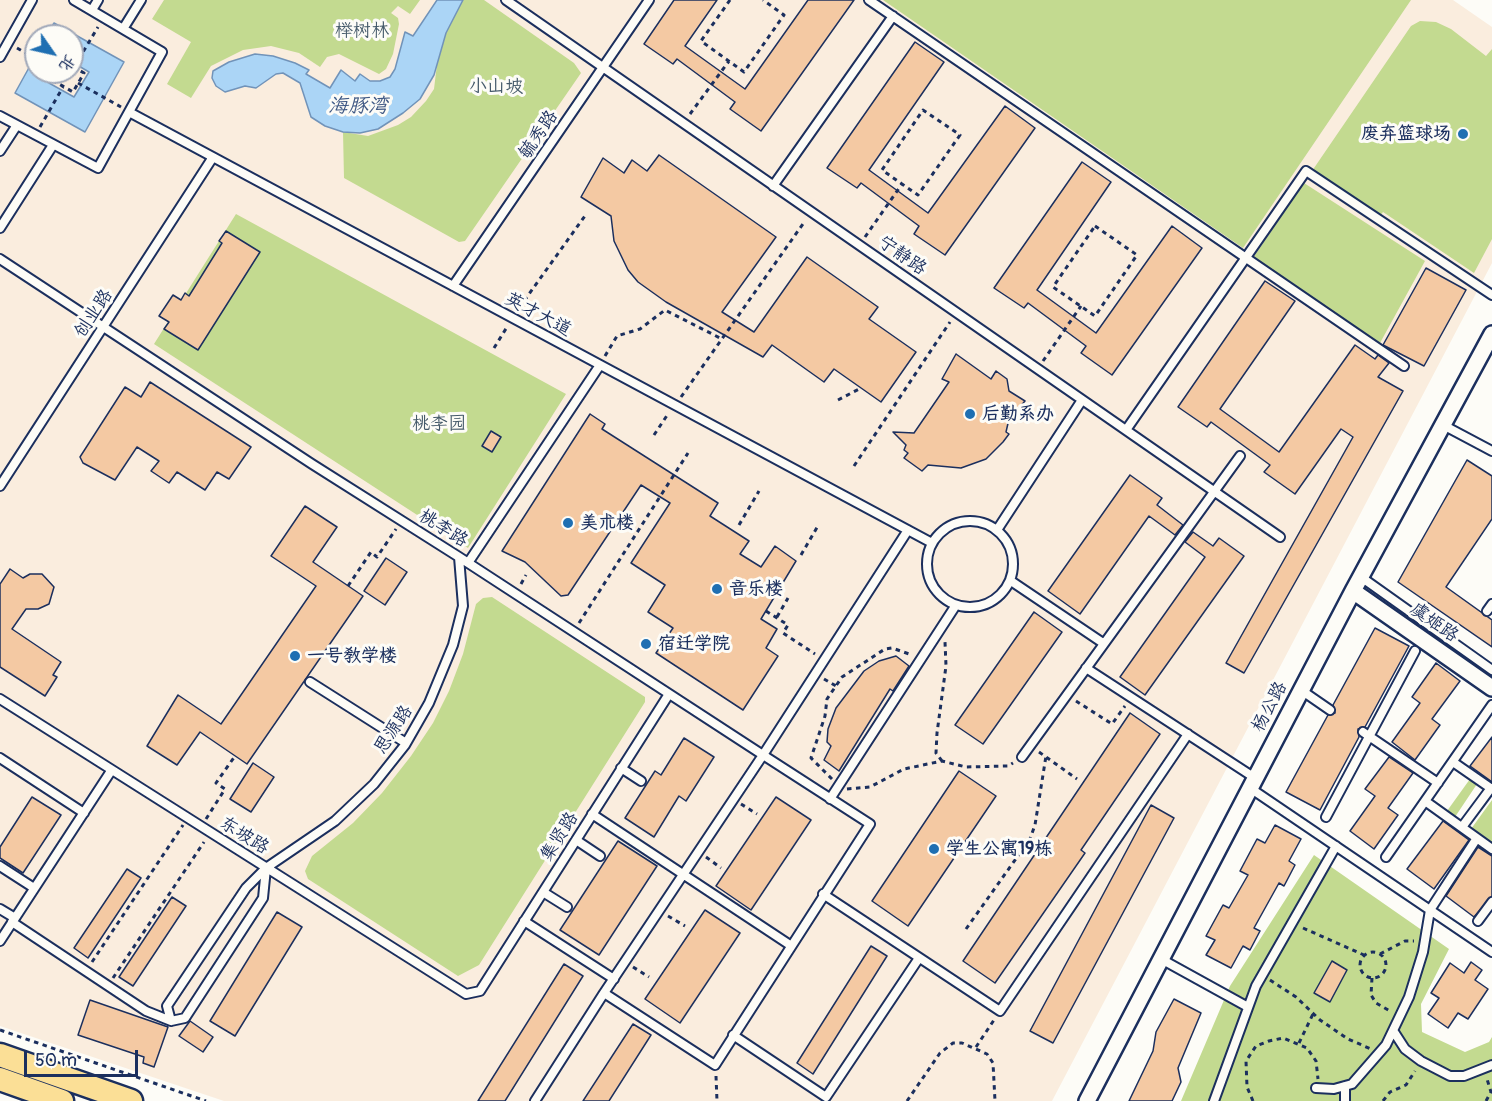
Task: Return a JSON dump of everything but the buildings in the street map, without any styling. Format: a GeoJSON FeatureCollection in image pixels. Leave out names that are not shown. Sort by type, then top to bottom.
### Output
{"type":"FeatureCollection","features":[{"type":"Feature","properties":{"kind":"main road"},"geometry":{"type":"LineString","coordinates":[[0,1055],[131,1101]]}},
{"type":"Feature","properties":{"kind":"main road"},"geometry":{"type":"LineString","coordinates":[[0,1079],[62,1101]]}},
{"type":"Feature","properties":{"kind":"street","name":"杨公路"},"geometry":{"type":"LineString","coordinates":[[1087,1101],[1301,690],[1492,334]]}},
{"type":"Feature","properties":{"kind":"street","name":"虞姬路"},"geometry":{"type":"LineString","coordinates":[[1357,584],[1492,688]]}},
{"type":"Feature","properties":{"kind":"lane"},"geometry":{"type":"LineString","coordinates":[[0,57],[4,41],[32,0]]}},
{"type":"Feature","properties":{"kind":"lane"},"geometry":{"type":"LineString","coordinates":[[0,116],[98,168],[162,52],[74,0]]}},
{"type":"Feature","properties":{"kind":"lane"},"geometry":{"type":"LineString","coordinates":[[92,10],[98,0]]}},
{"type":"Feature","properties":{"kind":"lane"},"geometry":{"type":"LineString","coordinates":[[123,29],[141,0]]}},
{"type":"Feature","properties":{"kind":"lane","name":"宁静路"},"geometry":{"type":"LineString","coordinates":[[506,0],[1280,537]]}},
{"type":"Feature","properties":{"kind":"lane","name":"毓秀路"},"geometry":{"type":"LineString","coordinates":[[453,286],[649,0]]}},
{"type":"Feature","properties":{"kind":"lane"},"geometry":{"type":"LineString","coordinates":[[869,0],[1404,366]]}},
{"type":"Feature","properties":{"kind":"lane"},"geometry":{"type":"LineString","coordinates":[[773,186],[892,16]]}},
{"type":"Feature","properties":{"kind":"lane","name":"英才大道"},"geometry":{"type":"LineString","coordinates":[[129,112],[932,543]]}},
{"type":"Feature","properties":{"kind":"lane"},"geometry":{"type":"LineString","coordinates":[[0,151],[17,125]]}},
{"type":"Feature","properties":{"kind":"lane"},"geometry":{"type":"LineString","coordinates":[[0,228],[53,145]]}},
{"type":"Feature","properties":{"kind":"lane","name":"创业路"},"geometry":{"type":"LineString","coordinates":[[0,486],[213,157]]}},
{"type":"Feature","properties":{"kind":"lane"},"geometry":{"type":"LineString","coordinates":[[1126,430],[1306,171],[1492,295]]}},
{"type":"Feature","properties":{"kind":"lane","name":"桃李路"},"geometry":{"type":"LineString","coordinates":[[0,259],[870,824],[822,894]]}},
{"type":"Feature","properties":{"kind":"lane"},"geometry":{"type":"LineString","coordinates":[[468,563],[600,365]]}},
{"type":"Feature","properties":{"kind":"lane"},"geometry":{"type":"LineString","coordinates":[[997,530],[1082,400]]}},
{"type":"Feature","properties":{"kind":"lane"},"geometry":{"type":"LineString","coordinates":[[1443,425],[1492,451]]}},
{"type":"Feature","properties":{"kind":"lane"},"geometry":{"type":"LineString","coordinates":[[1022,758],[1240,456]]}},
{"type":"Feature","properties":{"kind":"lane"},"geometry":{"type":"LineString","coordinates":[[977,522],[997,530],[1007,541],[1013,555],[1011,581],[1000,596],[989,604],[976,608],[956,605],[939,594],[931,583],[927,570],[932,543],[942,531],[954,524],[977,522]]}},
{"type":"Feature","properties":{"kind":"lane"},"geometry":{"type":"LineString","coordinates":[[535,1101],[908,530]]}},
{"type":"Feature","properties":{"kind":"lane","name":"思源路"},"geometry":{"type":"LineString","coordinates":[[171,1021],[167,1006],[246,888],[266,867],[335,821],[374,784],[406,743],[429,703],[453,645],[463,606],[459,557]]}},
{"type":"Feature","properties":{"kind":"lane"},"geometry":{"type":"LineString","coordinates":[[1011,581],[1103,643]]}},
{"type":"Feature","properties":{"kind":"lane"},"geometry":{"type":"LineString","coordinates":[[1357,584],[1492,670]]}},
{"type":"Feature","properties":{"kind":"lane"},"geometry":{"type":"LineString","coordinates":[[830,799],[956,605]]}},
{"type":"Feature","properties":{"kind":"lane"},"geometry":{"type":"LineString","coordinates":[[1326,817],[1366,734],[1415,651]]}},
{"type":"Feature","properties":{"kind":"lane"},"geometry":{"type":"LineString","coordinates":[[1086,668],[1188,734],[1336,846],[1492,952]]}},
{"type":"Feature","properties":{"kind":"lane"},"geometry":{"type":"LineString","coordinates":[[310,682],[406,743]]}},
{"type":"Feature","properties":{"kind":"lane"},"geometry":{"type":"LineString","coordinates":[[1301,690],[1330,710]]}},
{"type":"Feature","properties":{"kind":"lane","name":"集贤路"},"geometry":{"type":"LineString","coordinates":[[475,994],[480,991],[669,694]]}},
{"type":"Feature","properties":{"kind":"lane","name":"东坡路"},"geometry":{"type":"LineString","coordinates":[[0,699],[459,990],[466,994],[475,994]]}},
{"type":"Feature","properties":{"kind":"lane"},"geometry":{"type":"LineString","coordinates":[[1386,857],[1492,705]]}},
{"type":"Feature","properties":{"kind":"lane"},"geometry":{"type":"LineString","coordinates":[[604,993],[715,1065],[822,894],[1000,1011],[1188,734]]}},
{"type":"Feature","properties":{"kind":"lane"},"geometry":{"type":"LineString","coordinates":[[1366,734],[1438,783]]}},
{"type":"Feature","properties":{"kind":"lane"},"geometry":{"type":"LineString","coordinates":[[0,758],[84,813]]}},
{"type":"Feature","properties":{"kind":"lane"},"geometry":{"type":"LineString","coordinates":[[1453,762],[1491,788],[1462,827]]}},
{"type":"Feature","properties":{"kind":"lane"},"geometry":{"type":"LineString","coordinates":[[621,768],[641,781]]}},
{"type":"Feature","properties":{"kind":"lane"},"geometry":{"type":"LineString","coordinates":[[0,941],[111,771]]}},
{"type":"Feature","properties":{"kind":"lane"},"geometry":{"type":"LineString","coordinates":[[1425,801],[1492,849]]}},
{"type":"Feature","properties":{"kind":"lane"},"geometry":{"type":"LineString","coordinates":[[592,814],[790,945]]}},
{"type":"Feature","properties":{"kind":"lane"},"geometry":{"type":"LineString","coordinates":[[1316,1088],[1334,1089],[1352,1084],[1381,1053],[1400,1017],[1425,941],[1430,910],[1477,838]]}},
{"type":"Feature","properties":{"kind":"lane"},"geometry":{"type":"LineString","coordinates":[[576,840],[600,856]]}},
{"type":"Feature","properties":{"kind":"lane"},"geometry":{"type":"LineString","coordinates":[[1214,1101],[1262,975],[1336,846]]}},
{"type":"Feature","properties":{"kind":"lane"},"geometry":{"type":"LineString","coordinates":[[0,866],[34,888]]}},
{"type":"Feature","properties":{"kind":"lane"},"geometry":{"type":"LineString","coordinates":[[0,909],[146,1011],[171,1021],[185,1018],[263,898],[266,867]]}},
{"type":"Feature","properties":{"kind":"lane"},"geometry":{"type":"LineString","coordinates":[[543,892],[567,907]]}},
{"type":"Feature","properties":{"kind":"lane"},"geometry":{"type":"LineString","coordinates":[[1478,921],[1492,902]]}},
{"type":"Feature","properties":{"kind":"lane"},"geometry":{"type":"LineString","coordinates":[[524,921],[614,979]]}},
{"type":"Feature","properties":{"kind":"lane"},"geometry":{"type":"LineString","coordinates":[[733,1035],[826,1097],[919,958]]}},
{"type":"Feature","properties":{"kind":"lane"},"geometry":{"type":"LineString","coordinates":[[1161,959],[1248,1007]]}},
{"type":"Feature","properties":{"kind":"lane"},"geometry":{"type":"LineString","coordinates":[[1394,1032],[1404,1049],[1450,1076],[1464,1076],[1489,1066]]}},
{"type":"Feature","properties":{"kind":"lane"},"geometry":{"type":"LineString","coordinates":[[1345,1086],[1346,1101]]}},
{"type":"Feature","properties":{"kind":"path"},"geometry":{"type":"LineString","coordinates":[[730,0],[701,41],[744,72],[784,15],[764,0]]}},
{"type":"Feature","properties":{"kind":"path"},"geometry":{"type":"LineString","coordinates":[[84,50],[96,31]]}},
{"type":"Feature","properties":{"kind":"path"},"geometry":{"type":"LineString","coordinates":[[17,48],[24,52]]}},
{"type":"Feature","properties":{"kind":"path"},"geometry":{"type":"LineString","coordinates":[[683,123],[729,61]]}},
{"type":"Feature","properties":{"kind":"path"},"geometry":{"type":"LineString","coordinates":[[58,84],[73,92],[77,84]]}},
{"type":"Feature","properties":{"kind":"path"},"geometry":{"type":"LineString","coordinates":[[80,84],[114,103]]}},
{"type":"Feature","properties":{"kind":"path"},"geometry":{"type":"LineString","coordinates":[[41,125],[63,87]]}},
{"type":"Feature","properties":{"kind":"path"},"geometry":{"type":"LineString","coordinates":[[923,110],[960,135],[918,195],[902,184],[882,170],[923,110]]}},
{"type":"Feature","properties":{"kind":"path"},"geometry":{"type":"LineString","coordinates":[[859,245],[902,184]]}},
{"type":"Feature","properties":{"kind":"path"},"geometry":{"type":"LineString","coordinates":[[654,435],[812,212]]}},
{"type":"Feature","properties":{"kind":"path"},"geometry":{"type":"LineString","coordinates":[[494,348],[531,288],[587,213]]}},
{"type":"Feature","properties":{"kind":"path"},"geometry":{"type":"LineString","coordinates":[[1095,226],[1137,255],[1095,316],[1081,306],[1053,287],[1095,226]]}},
{"type":"Feature","properties":{"kind":"path"},"geometry":{"type":"LineString","coordinates":[[1041,364],[1081,306]]}},
{"type":"Feature","properties":{"kind":"path"},"geometry":{"type":"LineString","coordinates":[[600,365],[617,336],[640,329],[665,310],[722,339]]}},
{"type":"Feature","properties":{"kind":"path"},"geometry":{"type":"LineString","coordinates":[[854,466],[956,313]]}},
{"type":"Feature","properties":{"kind":"path"},"geometry":{"type":"LineString","coordinates":[[838,400],[861,388]]}},
{"type":"Feature","properties":{"kind":"path"},"geometry":{"type":"LineString","coordinates":[[573,632],[688,453]]}},
{"type":"Feature","properties":{"kind":"path"},"geometry":{"type":"LineString","coordinates":[[739,525],[759,491]]}},
{"type":"Feature","properties":{"kind":"path"},"geometry":{"type":"LineString","coordinates":[[348,586],[370,552],[377,557],[402,521]]}},
{"type":"Feature","properties":{"kind":"path"},"geometry":{"type":"LineString","coordinates":[[801,555],[819,524]]}},
{"type":"Feature","properties":{"kind":"path"},"geometry":{"type":"LineString","coordinates":[[776,617],[788,598]]}},
{"type":"Feature","properties":{"kind":"path"},"geometry":{"type":"LineString","coordinates":[[766,611],[788,625],[783,633],[825,660]]}},
{"type":"Feature","properties":{"kind":"path"},"geometry":{"type":"LineString","coordinates":[[941,627],[946,646],[946,666],[936,753],[942,760]]}},
{"type":"Feature","properties":{"kind":"path"},"geometry":{"type":"LineString","coordinates":[[1067,694],[1112,724],[1132,698]]}},
{"type":"Feature","properties":{"kind":"path"},"geometry":{"type":"LineString","coordinates":[[1031,745],[1077,779]]}},
{"type":"Feature","properties":{"kind":"path"},"geometry":{"type":"LineString","coordinates":[[201,827],[225,789],[216,783],[235,756]]}},
{"type":"Feature","properties":{"kind":"path"},"geometry":{"type":"LineString","coordinates":[[966,929],[1030,839],[1035,825],[1046,756]]}},
{"type":"Feature","properties":{"kind":"path"},"geometry":{"type":"LineString","coordinates":[[734,799],[757,814]]}},
{"type":"Feature","properties":{"kind":"path"},"geometry":{"type":"LineString","coordinates":[[86,971],[187,819]]}},
{"type":"Feature","properties":{"kind":"path"},"geometry":{"type":"LineString","coordinates":[[108,986],[210,833]]}},
{"type":"Feature","properties":{"kind":"path"},"geometry":{"type":"LineString","coordinates":[[699,852],[721,868]]}},
{"type":"Feature","properties":{"kind":"path"},"geometry":{"type":"LineString","coordinates":[[660,910],[685,926]]}},
{"type":"Feature","properties":{"kind":"path"},"geometry":{"type":"LineString","coordinates":[[1292,923],[1364,955]]}},
{"type":"Feature","properties":{"kind":"path"},"geometry":{"type":"LineString","coordinates":[[1380,954],[1405,941],[1425,941]]}},
{"type":"Feature","properties":{"kind":"path"},"geometry":{"type":"LineString","coordinates":[[1372,952],[1380,954],[1385,961],[1385,969],[1380,976],[1372,978],[1361,971],[1360,963],[1364,955],[1372,952]]}},
{"type":"Feature","properties":{"kind":"path"},"geometry":{"type":"LineString","coordinates":[[625,962],[649,977]]}},
{"type":"Feature","properties":{"kind":"path"},"geometry":{"type":"LineString","coordinates":[[1262,975],[1296,997],[1313,1014],[1348,1039],[1381,1053]]}},
{"type":"Feature","properties":{"kind":"path"},"geometry":{"type":"LineString","coordinates":[[1372,978],[1371,995],[1376,1003],[1400,1017]]}},
{"type":"Feature","properties":{"kind":"path"},"geometry":{"type":"LineString","coordinates":[[975,1047],[1000,1011]]}},
{"type":"Feature","properties":{"kind":"path"},"geometry":{"type":"LineString","coordinates":[[1299,1043],[1313,1014]]}},
{"type":"Feature","properties":{"kind":"path"},"geometry":{"type":"LineString","coordinates":[[0,1030],[206,1101]]}},
{"type":"Feature","properties":{"kind":"path"},"geometry":{"type":"LineString","coordinates":[[1253,1101],[1247,1087],[1246,1061],[1256,1046],[1283,1038],[1299,1043],[1316,1061],[1319,1075],[1316,1088]]}},
{"type":"Feature","properties":{"kind":"path"},"geometry":{"type":"LineString","coordinates":[[907,1101],[940,1053],[953,1043],[962,1042],[987,1054],[993,1063],[995,1101]]}},
{"type":"Feature","properties":{"kind":"path"},"geometry":{"type":"LineString","coordinates":[[1383,1101],[1390,1092],[1406,1085],[1421,1061]]}},
{"type":"Feature","properties":{"kind":"path"},"geometry":{"type":"LineString","coordinates":[[715,1065],[717,1101]]}},
{"type":"Feature","properties":{"kind":"path"},"geometry":{"type":"LineString","coordinates":[[1486,1101],[1491,1092],[1489,1066]]}},
{"type":"Feature","properties":{"kind":"shaded area","name":"宿迁学院"},"geometry":{"type":"Polygon","coordinates":[[[0,0],[1453,0],[1492,27],[1492,263],[1052,1101],[224,1101],[0,1026],[0,0]]]}},
{"type":"Feature","properties":{"kind":"green space","name":"榉树林"},"geometry":{"type":"Polygon","coordinates":[[[164,0],[420,0],[410,14],[398,6],[391,13],[398,18],[399,24],[393,54],[386,69],[379,74],[339,54],[327,57],[320,67],[299,53],[271,46],[243,50],[211,66],[191,98],[167,84],[191,42],[152,19],[164,0]]]}},
{"type":"Feature","properties":{"kind":"green space","name":"小山坡"},"geometry":{"type":"Polygon","coordinates":[[[463,0],[484,0],[574,63],[581,73],[465,241],[459,242],[344,178],[343,132],[368,136],[398,125],[411,117],[426,101],[434,89],[438,56],[446,33],[463,0]]]}},
{"type":"Feature","properties":{"kind":"green space"},"geometry":{"type":"Polygon","coordinates":[[[883,0],[1411,0],[1243,248],[883,0]]]}},
{"type":"Feature","properties":{"kind":"green space"},"geometry":{"type":"Polygon","coordinates":[[[1420,21],[1436,22],[1451,29],[1486,56],[1492,49],[1492,239],[1474,273],[1383,212],[1380,216],[1312,171],[1411,26],[1420,21]]]}},
{"type":"Feature","properties":{"kind":"green space"},"geometry":{"type":"Polygon","coordinates":[[[1304,183],[1425,261],[1380,343],[1253,258],[1304,183]]]}},
{"type":"Feature","properties":{"kind":"green space","name":"桃李园"},"geometry":{"type":"Polygon","coordinates":[[[236,214],[566,394],[468,548],[154,344],[236,214]]]}},
{"type":"Feature","properties":{"kind":"green space"},"geometry":{"type":"Polygon","coordinates":[[[492,597],[645,697],[645,702],[479,965],[458,976],[308,879],[305,871],[312,856],[353,823],[382,793],[411,756],[433,723],[449,691],[463,654],[476,604],[483,598],[492,597]]]}},
{"type":"Feature","properties":{"kind":"green space"},"geometry":{"type":"Polygon","coordinates":[[[1470,779],[1477,784],[1455,817],[1447,811],[1470,779]]]}},
{"type":"Feature","properties":{"kind":"green space"},"geometry":{"type":"Polygon","coordinates":[[[1492,800],[1492,845],[1471,829],[1492,800]]]}},
{"type":"Feature","properties":{"kind":"green space"},"geometry":{"type":"Polygon","coordinates":[[[1314,855],[1449,949],[1421,1004],[1422,1032],[1465,1052],[1489,1042],[1492,1037],[1492,1101],[1181,1101],[1230,986],[1314,855]]]}},
{"type":"Feature","properties":{"kind":"water","name":"海豚湾"},"geometry":{"type":"Polygon","coordinates":[[[437,0],[463,0],[446,33],[434,75],[420,99],[378,129],[360,133],[343,132],[325,126],[311,117],[300,83],[283,73],[276,74],[256,88],[245,86],[225,92],[216,86],[212,78],[213,71],[229,62],[255,54],[273,56],[295,63],[309,70],[306,74],[330,88],[341,70],[355,81],[360,74],[370,81],[380,81],[390,77],[395,69],[405,32],[413,36],[437,0]]]}},
{"type":"Feature","properties":{"kind":"water"},"geometry":{"type":"Polygon","coordinates":[[[84,40],[124,62],[85,132],[15,93],[24,77],[24,84],[51,84],[74,97],[84,84],[89,72],[84,69],[84,40]]]}},
{"type":"Feature","properties":{"kind":"place","name":"废弃篮球场"},"geometry":{"type":"Point","coordinates":[1463,134]}},
{"type":"Feature","properties":{"kind":"place","name":"后勤系办"},"geometry":{"type":"Point","coordinates":[970,414]}},
{"type":"Feature","properties":{"kind":"place","name":"美术楼"},"geometry":{"type":"Point","coordinates":[568,523]}},
{"type":"Feature","properties":{"kind":"place","name":"音乐楼"},"geometry":{"type":"Point","coordinates":[717,589]}},
{"type":"Feature","properties":{"kind":"place","name":"宿迁学院"},"geometry":{"type":"Point","coordinates":[646,644]}},
{"type":"Feature","properties":{"kind":"place","name":"一号教学楼"},"geometry":{"type":"Point","coordinates":[295,656]}},
{"type":"Feature","properties":{"kind":"place","name":"学生公寓19栋"},"geometry":{"type":"Point","coordinates":[934,849]}}]}
